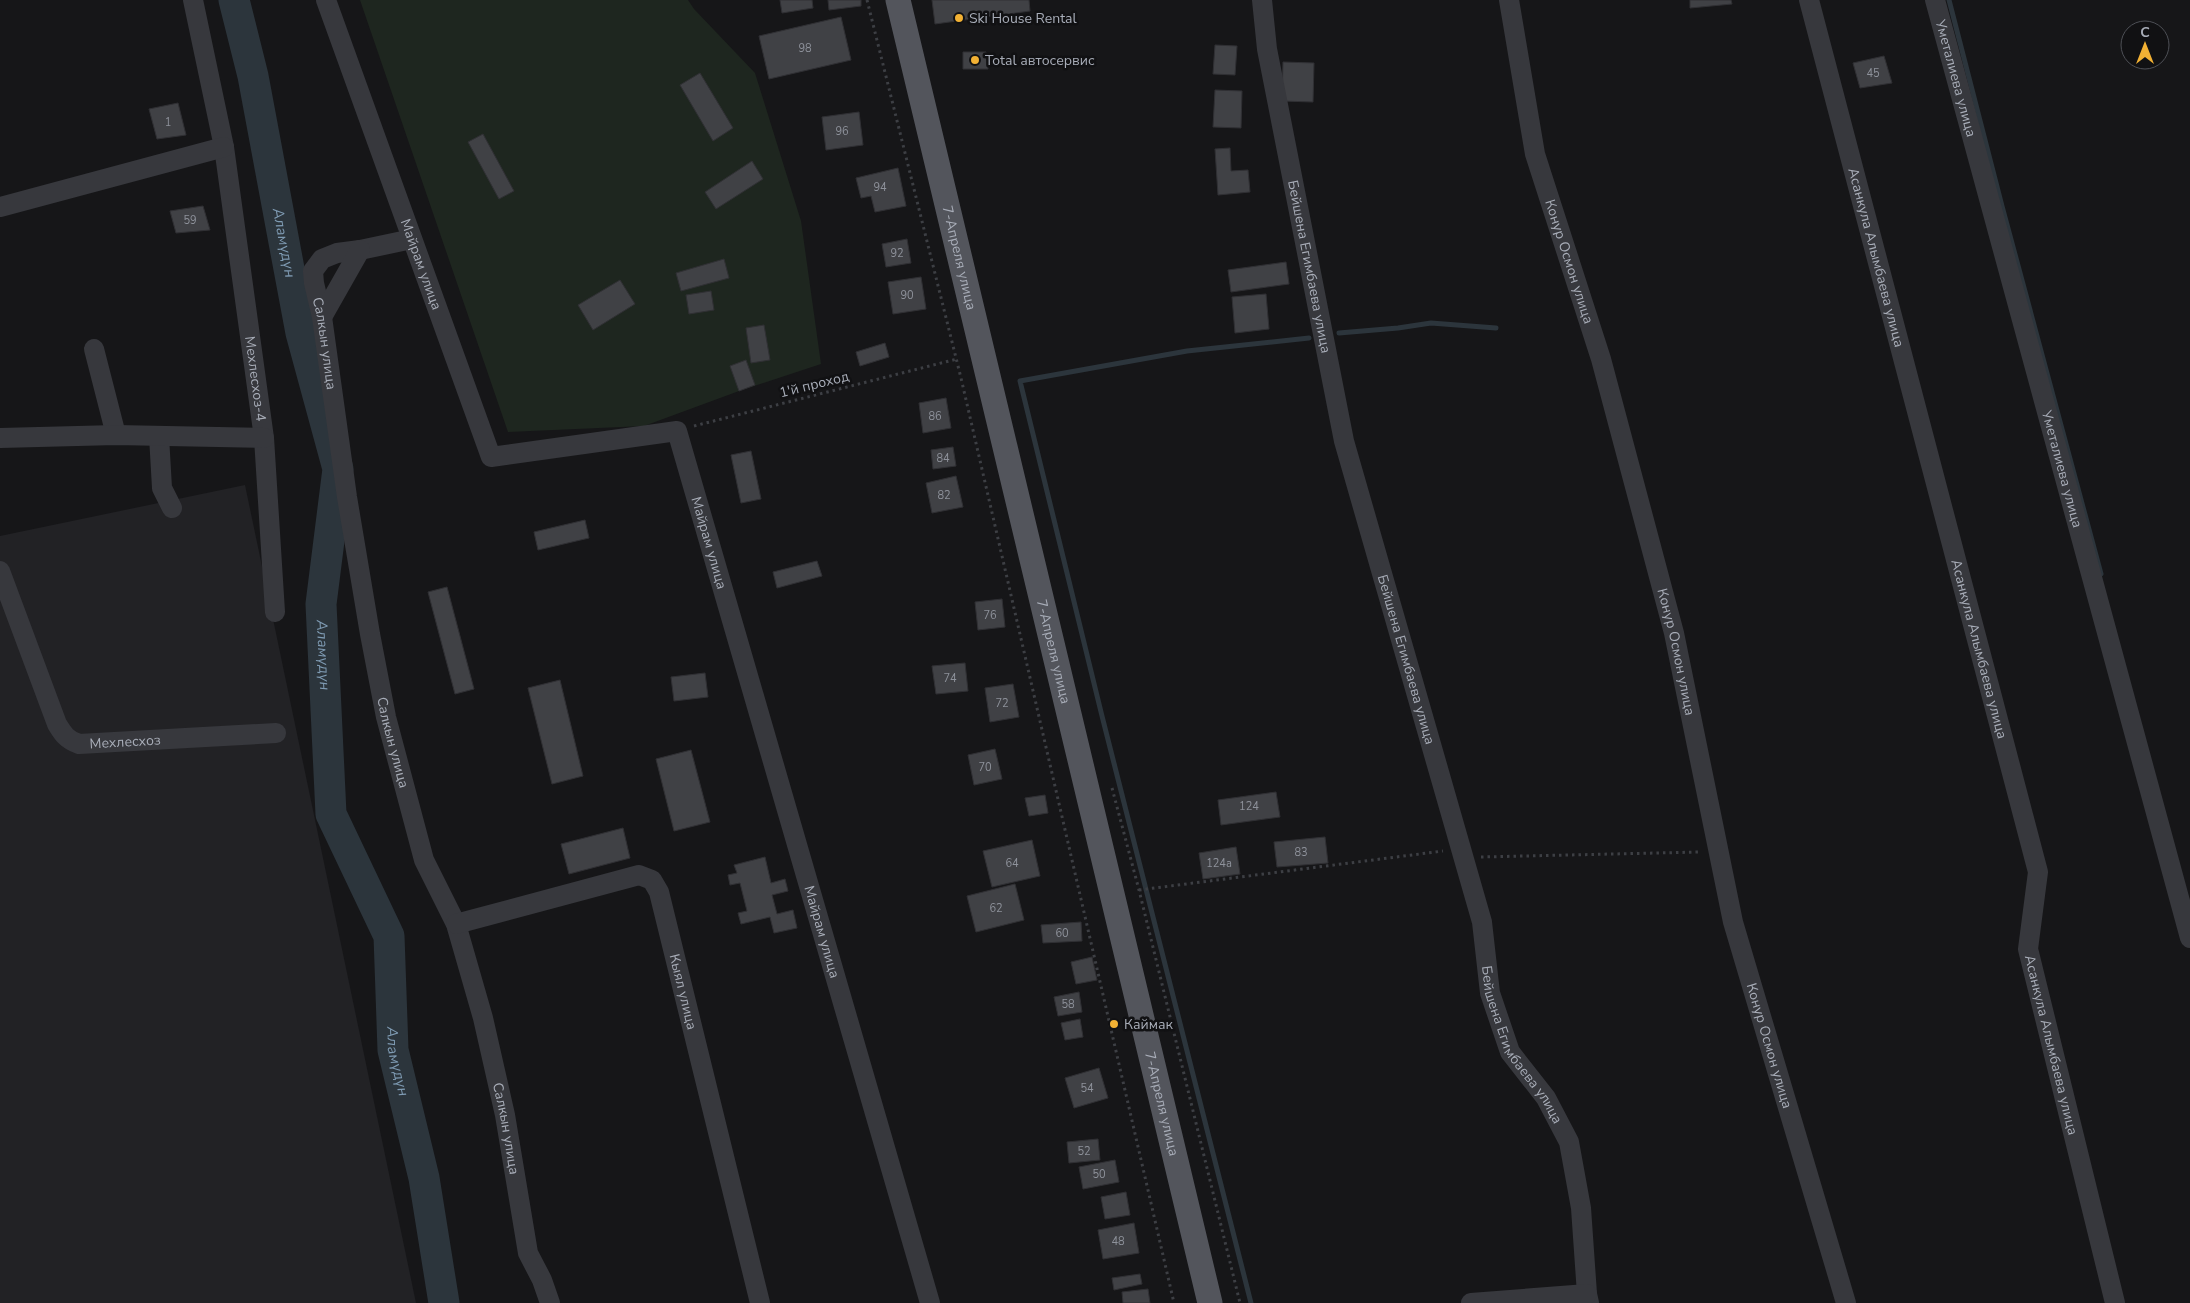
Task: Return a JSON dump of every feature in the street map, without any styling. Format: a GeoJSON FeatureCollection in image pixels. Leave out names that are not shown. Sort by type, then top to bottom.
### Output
{"type":"FeatureCollection","features":[{"type":"Feature","properties":{"kind":"main road","name":"7-Апреля улица"},"geometry":{"type":"LineString","coordinates":[[898,0],[1210,1303]]}},
{"type":"Feature","properties":{"kind":"street","name":"Мехлесхоз-4"},"geometry":{"type":"LineString","coordinates":[[193,0],[224,147],[264,438],[276,612]]}},
{"type":"Feature","properties":{"kind":"street","name":"Майрам улица"},"geometry":{"type":"LineString","coordinates":[[326,0],[490,457],[677,431],[930,1303]]}},
{"type":"Feature","properties":{"kind":"street","name":"Бейшена Егимбаева улица"},"geometry":{"type":"LineString","coordinates":[[1262,0],[1267,49],[1344,441],[1482,922],[1490,993],[1510,1052],[1546,1098],[1569,1142],[1581,1208],[1588,1298]]}},
{"type":"Feature","properties":{"kind":"street","name":"Конур Осмон улица"},"geometry":{"type":"LineString","coordinates":[[1509,0],[1535,154],[1601,359],[1672,624],[1733,922],[1846,1303]]}},
{"type":"Feature","properties":{"kind":"street","name":"Асанкула Алымбаева улица"},"geometry":{"type":"LineString","coordinates":[[1809,0],[2038,872],[2028,949],[2115,1303]]}},
{"type":"Feature","properties":{"kind":"street","name":"Уметалиева улица"},"geometry":{"type":"LineString","coordinates":[[1935,0],[2190,938]]}},
{"type":"Feature","properties":{"kind":"street"},"geometry":{"type":"LineString","coordinates":[[0,207],[224,147]]}},
{"type":"Feature","properties":{"kind":"street","name":"Салкын улица"},"geometry":{"type":"LineString","coordinates":[[412,239],[336,253],[322,259],[313,271],[322,317],[347,497],[386,718],[424,860],[456,924],[495,1063],[528,1253],[542,1280],[550,1303]]}},
{"type":"Feature","properties":{"kind":"street"},"geometry":{"type":"LineString","coordinates":[[322,317],[360,250]]}},
{"type":"Feature","properties":{"kind":"street"},"geometry":{"type":"LineString","coordinates":[[94,348],[116,435]]}},
{"type":"Feature","properties":{"kind":"street"},"geometry":{"type":"LineString","coordinates":[[0,438],[116,435],[264,438]]}},
{"type":"Feature","properties":{"kind":"street"},"geometry":{"type":"LineString","coordinates":[[160,436],[162,488],[172,508]]}},
{"type":"Feature","properties":{"kind":"street","name":"Мехлесхоз"},"geometry":{"type":"LineString","coordinates":[[0,571],[57,724],[70,741],[79,744],[276,733]]}},
{"type":"Feature","properties":{"kind":"street","name":"Кыял улица"},"geometry":{"type":"LineString","coordinates":[[456,924],[639,875],[652,880],[659,892],[760,1303]]}},
{"type":"Feature","properties":{"kind":"street"},"geometry":{"type":"LineString","coordinates":[[1471,1303],[1588,1298]]}},
{"type":"Feature","properties":{"kind":"path"},"geometry":{"type":"LineString","coordinates":[[867,0],[957,359],[1174,1303]]}},
{"type":"Feature","properties":{"kind":"path","name":"1'й проход"},"geometry":{"type":"LineString","coordinates":[[677,431],[957,359]]}},
{"type":"Feature","properties":{"kind":"path"},"geometry":{"type":"LineString","coordinates":[[1112,788],[1139,890],[1240,1303]]}},
{"type":"Feature","properties":{"kind":"path"},"geometry":{"type":"LineString","coordinates":[[1139,890],[1462,853],[1718,852]]}},
{"type":"Feature","properties":{"kind":"shaded area"},"geometry":{"type":"Polygon","coordinates":[[[360,0],[688,0],[694,9],[755,73],[801,221],[821,364],[739,391],[644,426],[508,432],[360,0]]]}},
{"type":"Feature","properties":{"kind":"shaded area"},"geometry":{"type":"Polygon","coordinates":[[[245,485],[416,1303],[0,1303],[0,536],[245,485]]]}},
{"type":"Feature","properties":{"kind":"building"},"geometry":{"type":"Polygon","coordinates":[[[780,0],[812,0],[813,8],[782,13],[780,0]]]}},
{"type":"Feature","properties":{"kind":"building"},"geometry":{"type":"Polygon","coordinates":[[[828,0],[861,0],[861,6],[829,10],[828,0]]]}},
{"type":"Feature","properties":{"kind":"building","name":"Ski House Rental"},"geometry":{"type":"Polygon","coordinates":[[[932,0],[1029,0],[1030,11],[935,24],[932,0]]]}},
{"type":"Feature","properties":{"kind":"building"},"geometry":{"type":"Polygon","coordinates":[[[1690,0],[1731,0],[1732,4],[1690,8],[1690,0]]]}},
{"type":"Feature","properties":{"kind":"building"},"geometry":{"type":"Polygon","coordinates":[[[841,17],[851,60],[769,79],[759,36],[841,17]]]}},
{"type":"Feature","properties":{"kind":"building"},"geometry":{"type":"Polygon","coordinates":[[[1215,45],[1237,46],[1235,75],[1213,74],[1215,45]]]}},
{"type":"Feature","properties":{"kind":"building","name":"Total автосервис"},"geometry":{"type":"Polygon","coordinates":[[[963,52],[986,52],[988,69],[963,69],[963,52]]]}},
{"type":"Feature","properties":{"kind":"building"},"geometry":{"type":"Polygon","coordinates":[[[1884,56],[1892,83],[1860,88],[1853,63],[1884,56]]]}},
{"type":"Feature","properties":{"kind":"building"},"geometry":{"type":"Polygon","coordinates":[[[1283,62],[1314,63],[1313,102],[1282,101],[1283,62]]]}},
{"type":"Feature","properties":{"kind":"building"},"geometry":{"type":"Polygon","coordinates":[[[700,73],[733,128],[713,141],[680,85],[700,73]]]}},
{"type":"Feature","properties":{"kind":"building"},"geometry":{"type":"Polygon","coordinates":[[[1215,90],[1242,91],[1241,128],[1213,127],[1215,90]]]}},
{"type":"Feature","properties":{"kind":"building"},"geometry":{"type":"Polygon","coordinates":[[[178,103],[186,135],[157,139],[149,109],[178,103]]]}},
{"type":"Feature","properties":{"kind":"building"},"geometry":{"type":"Polygon","coordinates":[[[859,112],[863,145],[826,150],[822,117],[859,112]]]}},
{"type":"Feature","properties":{"kind":"building"},"geometry":{"type":"Polygon","coordinates":[[[483,134],[514,191],[499,199],[468,142],[483,134]]]}},
{"type":"Feature","properties":{"kind":"building"},"geometry":{"type":"Polygon","coordinates":[[[1230,148],[1231,171],[1248,170],[1250,192],[1218,195],[1215,149],[1230,148]]]}},
{"type":"Feature","properties":{"kind":"building"},"geometry":{"type":"Polygon","coordinates":[[[752,161],[763,179],[716,209],[705,192],[752,161]]]}},
{"type":"Feature","properties":{"kind":"building"},"geometry":{"type":"Polygon","coordinates":[[[898,168],[906,206],[875,212],[871,196],[861,198],[856,178],[898,168]]]}},
{"type":"Feature","properties":{"kind":"building"},"geometry":{"type":"Polygon","coordinates":[[[203,206],[210,230],[176,233],[170,211],[203,206]]]}},
{"type":"Feature","properties":{"kind":"building"},"geometry":{"type":"Polygon","coordinates":[[[907,239],[911,263],[886,267],[882,244],[907,239]]]}},
{"type":"Feature","properties":{"kind":"building"},"geometry":{"type":"Polygon","coordinates":[[[724,259],[729,278],[681,291],[676,273],[724,259]]]}},
{"type":"Feature","properties":{"kind":"building"},"geometry":{"type":"Polygon","coordinates":[[[1286,262],[1289,284],[1231,292],[1228,270],[1286,262]]]}},
{"type":"Feature","properties":{"kind":"building"},"geometry":{"type":"Polygon","coordinates":[[[921,277],[926,309],[893,314],[888,282],[921,277]]]}},
{"type":"Feature","properties":{"kind":"building"},"geometry":{"type":"Polygon","coordinates":[[[620,280],[635,304],[593,330],[578,305],[620,280]]]}},
{"type":"Feature","properties":{"kind":"building"},"geometry":{"type":"Polygon","coordinates":[[[711,291],[714,310],[689,314],[686,295],[711,291]]]}},
{"type":"Feature","properties":{"kind":"building"},"geometry":{"type":"Polygon","coordinates":[[[1266,294],[1269,329],[1235,333],[1232,297],[1266,294]]]}},
{"type":"Feature","properties":{"kind":"building"},"geometry":{"type":"Polygon","coordinates":[[[764,325],[770,360],[751,363],[746,328],[764,325]]]}},
{"type":"Feature","properties":{"kind":"building"},"geometry":{"type":"Polygon","coordinates":[[[885,343],[889,357],[860,366],[856,352],[885,343]]]}},
{"type":"Feature","properties":{"kind":"building"},"geometry":{"type":"Polygon","coordinates":[[[746,360],[755,385],[739,391],[730,366],[746,360]]]}},
{"type":"Feature","properties":{"kind":"building"},"geometry":{"type":"Polygon","coordinates":[[[946,398],[951,428],[923,433],[919,403],[946,398]]]}},
{"type":"Feature","properties":{"kind":"building"},"geometry":{"type":"Polygon","coordinates":[[[953,447],[956,466],[933,469],[931,450],[953,447]]]}},
{"type":"Feature","properties":{"kind":"building"},"geometry":{"type":"Polygon","coordinates":[[[751,451],[761,499],[741,503],[731,455],[751,451]]]}},
{"type":"Feature","properties":{"kind":"building"},"geometry":{"type":"Polygon","coordinates":[[[956,476],[963,507],[932,513],[926,483],[956,476]]]}},
{"type":"Feature","properties":{"kind":"building"},"geometry":{"type":"Polygon","coordinates":[[[585,520],[589,538],[538,550],[534,532],[585,520]]]}},
{"type":"Feature","properties":{"kind":"building"},"geometry":{"type":"Polygon","coordinates":[[[817,561],[822,576],[777,588],[773,572],[817,561]]]}},
{"type":"Feature","properties":{"kind":"building"},"geometry":{"type":"Polygon","coordinates":[[[447,587],[474,689],[455,694],[428,592],[447,587]]]}},
{"type":"Feature","properties":{"kind":"building"},"geometry":{"type":"Polygon","coordinates":[[[1002,599],[1005,627],[978,630],[975,602],[1002,599]]]}},
{"type":"Feature","properties":{"kind":"building"},"geometry":{"type":"Polygon","coordinates":[[[965,663],[968,691],[936,694],[932,666],[965,663]]]}},
{"type":"Feature","properties":{"kind":"building"},"geometry":{"type":"Polygon","coordinates":[[[705,673],[708,697],[674,701],[671,677],[705,673]]]}},
{"type":"Feature","properties":{"kind":"building"},"geometry":{"type":"Polygon","coordinates":[[[560,680],[583,776],[552,784],[528,688],[560,680]]]}},
{"type":"Feature","properties":{"kind":"building"},"geometry":{"type":"Polygon","coordinates":[[[1013,684],[1019,717],[990,722],[985,688],[1013,684]]]}},
{"type":"Feature","properties":{"kind":"building"},"geometry":{"type":"Polygon","coordinates":[[[995,749],[1002,779],[974,785],[968,755],[995,749]]]}},
{"type":"Feature","properties":{"kind":"building"},"geometry":{"type":"Polygon","coordinates":[[[691,750],[710,822],[674,831],[656,759],[691,750]]]}},
{"type":"Feature","properties":{"kind":"building"},"geometry":{"type":"Polygon","coordinates":[[[1276,792],[1280,817],[1221,825],[1218,800],[1276,792]]]}},
{"type":"Feature","properties":{"kind":"building"},"geometry":{"type":"Polygon","coordinates":[[[1045,795],[1048,813],[1029,816],[1025,798],[1045,795]]]}},
{"type":"Feature","properties":{"kind":"building"},"geometry":{"type":"Polygon","coordinates":[[[623,828],[630,858],[569,874],[561,844],[623,828]]]}},
{"type":"Feature","properties":{"kind":"building"},"geometry":{"type":"Polygon","coordinates":[[[1325,837],[1328,863],[1277,867],[1274,842],[1325,837]]]}},
{"type":"Feature","properties":{"kind":"building"},"geometry":{"type":"Polygon","coordinates":[[[1032,840],[1040,876],[992,887],[983,851],[1032,840]]]}},
{"type":"Feature","properties":{"kind":"building"},"geometry":{"type":"Polygon","coordinates":[[[1236,847],[1240,874],[1203,879],[1199,853],[1236,847]]]}},
{"type":"Feature","properties":{"kind":"building"},"geometry":{"type":"Polygon","coordinates":[[[765,857],[771,883],[785,879],[788,891],[772,895],[777,914],[793,910],[797,928],[774,933],[770,917],[741,924],[738,913],[747,911],[740,883],[730,885],[728,875],[737,873],[734,865],[765,857]]]}},
{"type":"Feature","properties":{"kind":"building"},"geometry":{"type":"Polygon","coordinates":[[[1015,884],[1024,920],[976,932],[967,896],[1015,884]]]}},
{"type":"Feature","properties":{"kind":"building"},"geometry":{"type":"Polygon","coordinates":[[[1081,922],[1082,941],[1043,943],[1041,925],[1081,922]]]}},
{"type":"Feature","properties":{"kind":"building"},"geometry":{"type":"Polygon","coordinates":[[[1092,957],[1097,980],[1076,984],[1071,962],[1092,957]]]}},
{"type":"Feature","properties":{"kind":"building"},"geometry":{"type":"Polygon","coordinates":[[[1079,992],[1082,1012],[1058,1016],[1054,997],[1079,992]]]}},
{"type":"Feature","properties":{"kind":"building"},"geometry":{"type":"Polygon","coordinates":[[[1080,1019],[1083,1037],[1065,1040],[1061,1023],[1080,1019]]]}},
{"type":"Feature","properties":{"kind":"building"},"geometry":{"type":"Polygon","coordinates":[[[1099,1068],[1108,1098],[1074,1108],[1065,1078],[1099,1068]]]}},
{"type":"Feature","properties":{"kind":"building"},"geometry":{"type":"Polygon","coordinates":[[[1098,1139],[1100,1160],[1069,1163],[1067,1142],[1098,1139]]]}},
{"type":"Feature","properties":{"kind":"building"},"geometry":{"type":"Polygon","coordinates":[[[1115,1160],[1119,1182],[1083,1189],[1079,1167],[1115,1160]]]}},
{"type":"Feature","properties":{"kind":"building"},"geometry":{"type":"Polygon","coordinates":[[[1126,1192],[1130,1215],[1105,1219],[1101,1197],[1126,1192]]]}},
{"type":"Feature","properties":{"kind":"building"},"geometry":{"type":"Polygon","coordinates":[[[1134,1223],[1139,1253],[1103,1259],[1098,1230],[1134,1223]]]}},
{"type":"Feature","properties":{"kind":"building"},"geometry":{"type":"Polygon","coordinates":[[[1140,1274],[1142,1284],[1114,1290],[1112,1278],[1140,1274]]]}},
{"type":"Feature","properties":{"kind":"building"},"geometry":{"type":"Polygon","coordinates":[[[1148,1289],[1150,1303],[1123,1303],[1122,1292],[1148,1289]]]}},
{"type":"Feature","properties":{"kind":"waterway","name":"Аламүдүн"},"geometry":{"type":"LineString","coordinates":[[234,0],[253,76],[301,333],[338,469],[321,604],[331,814],[389,936],[393,1050],[424,1178],[444,1303]]}},
{"type":"Feature","properties":{"kind":"waterway"},"geometry":{"type":"LineString","coordinates":[[1949,0],[2101,574]]}},
{"type":"Feature","properties":{"kind":"waterway"},"geometry":{"type":"LineString","coordinates":[[1339,333],[1431,323],[1496,328]]}},
{"type":"Feature","properties":{"kind":"waterway"},"geometry":{"type":"LineString","coordinates":[[1251,1303],[1102,716],[1020,381],[1187,351],[1309,338]]}},
{"type":"Feature","properties":{"kind":"place","name":"Ski House Rental"},"geometry":{"type":"Point","coordinates":[959,18]}},
{"type":"Feature","properties":{"kind":"place","name":"Total автосервис"},"geometry":{"type":"Point","coordinates":[975,60]}},
{"type":"Feature","properties":{"kind":"place","name":"Каймак"},"geometry":{"type":"Point","coordinates":[1114,1024]}}]}
